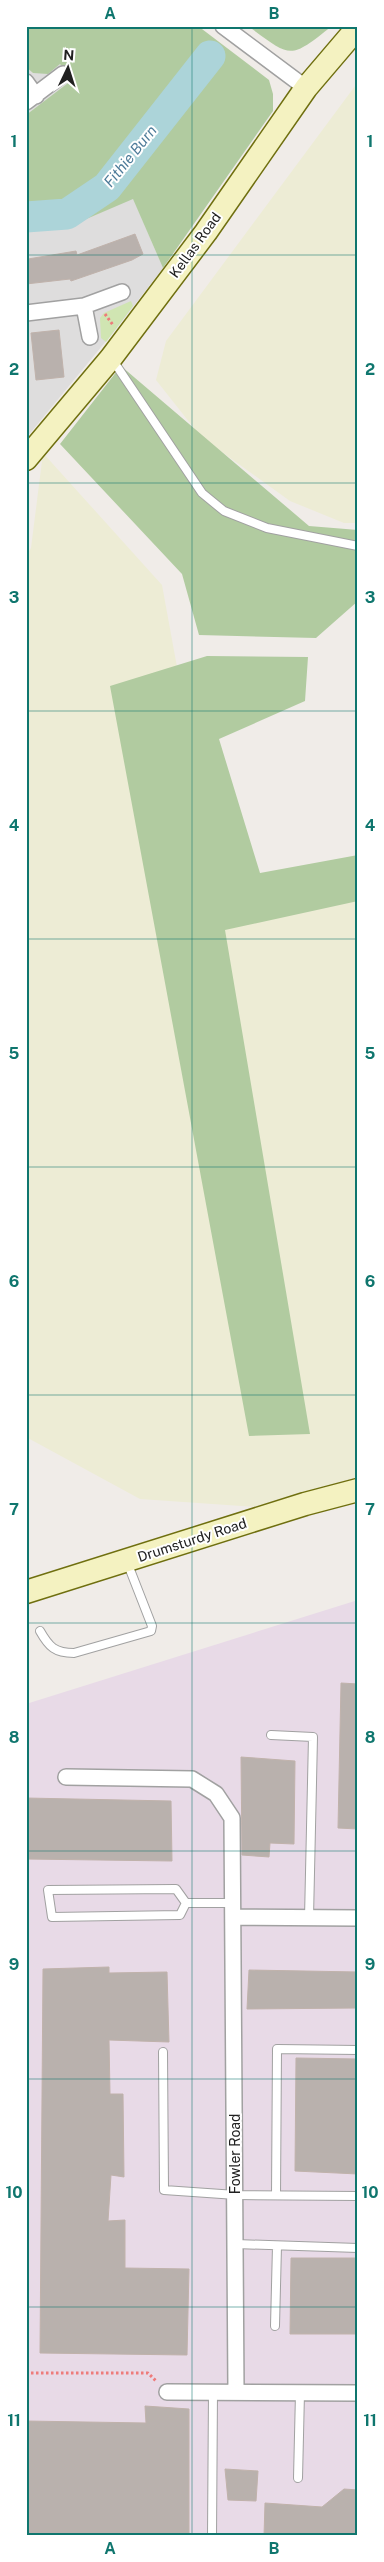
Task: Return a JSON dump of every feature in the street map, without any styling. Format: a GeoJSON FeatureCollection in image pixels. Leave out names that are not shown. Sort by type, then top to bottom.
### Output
{"type":"FeatureCollection","features":[{"type":"Feature","properties":{"kind":"main road","name":"Kellas Road"},"geometry":{"type":"LineString","coordinates":[[26,459],[111,358],[206,232],[306,88],[358,27]]}},
{"type":"Feature","properties":{"kind":"main road","name":"Drumsturdy Road"},"geometry":{"type":"LineString","coordinates":[[26,1592],[305,1504],[358,1490]]}},
{"type":"Feature","properties":{"kind":"street"},"geometry":{"type":"LineString","coordinates":[[223,26],[306,88]]}},
{"type":"Feature","properties":{"kind":"street"},"geometry":{"type":"LineString","coordinates":[[26,82],[31,99],[63,74]]}},
{"type":"Feature","properties":{"kind":"street"},"geometry":{"type":"LineString","coordinates":[[26,313],[84,306],[122,292]]}},
{"type":"Feature","properties":{"kind":"street"},"geometry":{"type":"LineString","coordinates":[[84,306],[90,337]]}},
{"type":"Feature","properties":{"kind":"street","name":"Fowler Road"},"geometry":{"type":"LineString","coordinates":[[66,1777],[192,1778],[216,1794],[232,1818],[236,2391]]}},
{"type":"Feature","properties":{"kind":"street"},"geometry":{"type":"LineString","coordinates":[[234,1910],[309,1918],[358,1918]]}},
{"type":"Feature","properties":{"kind":"street"},"geometry":{"type":"LineString","coordinates":[[167,2392],[236,2391],[358,2394]]}},
{"type":"Feature","properties":{"kind":"lane"},"geometry":{"type":"LineString","coordinates":[[111,358],[202,493],[224,511],[267,528],[358,546]]}},
{"type":"Feature","properties":{"kind":"lane"},"geometry":{"type":"LineString","coordinates":[[40,1631],[50,1648],[62,1653],[74,1653],[151,1630],[152,1626],[126,1561]]}},
{"type":"Feature","properties":{"kind":"lane"},"geometry":{"type":"LineString","coordinates":[[271,1734],[313,1738],[309,1918]]}},
{"type":"Feature","properties":{"kind":"lane"},"geometry":{"type":"LineString","coordinates":[[186,1903],[180,1915],[52,1917],[48,1890],[176,1889],[186,1903],[234,1910]]}},
{"type":"Feature","properties":{"kind":"lane"},"geometry":{"type":"LineString","coordinates":[[276,2196],[277,2050],[358,2050]]}},
{"type":"Feature","properties":{"kind":"lane"},"geometry":{"type":"LineString","coordinates":[[163,2052],[164,2190],[236,2195],[358,2196]]}},
{"type":"Feature","properties":{"kind":"lane"},"geometry":{"type":"LineString","coordinates":[[236,2244],[358,2248]]}},
{"type":"Feature","properties":{"kind":"lane"},"geometry":{"type":"LineString","coordinates":[[275,2326],[277,2246]]}},
{"type":"Feature","properties":{"kind":"lane"},"geometry":{"type":"LineString","coordinates":[[212,2536],[213,2391]]}},
{"type":"Feature","properties":{"kind":"lane"},"geometry":{"type":"LineString","coordinates":[[298,2478],[300,2393]]}},
{"type":"Feature","properties":{"kind":"path"},"geometry":{"type":"LineString","coordinates":[[84,306],[104,313],[116,329],[127,337]]}},
{"type":"Feature","properties":{"kind":"path"},"geometry":{"type":"LineString","coordinates":[[26,2373],[148,2373],[167,2392]]}},
{"type":"Feature","properties":{"kind":"shaded area"},"geometry":{"type":"Polygon","coordinates":[[[60,64],[73,80],[26,115],[26,67],[33,73],[60,64]]]}},
{"type":"Feature","properties":{"kind":"shaded area"},"geometry":{"type":"Polygon","coordinates":[[[133,198],[163,268],[116,329],[26,438],[26,232],[70,226],[133,198]]]}},
{"type":"Feature","properties":{"kind":"shaded area"},"geometry":{"type":"Polygon","coordinates":[[[358,1600],[358,2536],[26,2536],[26,1704],[358,1600]]]}},
{"type":"Feature","properties":{"kind":"green space"},"geometry":{"type":"Polygon","coordinates":[[[26,26],[198,26],[269,80],[273,94],[273,111],[163,268],[133,199],[70,226],[26,232],[26,115],[72,80],[60,64],[48,74],[33,73],[26,67],[26,26]]]}},
{"type":"Feature","properties":{"kind":"green space"},"geometry":{"type":"Polygon","coordinates":[[[248,26],[332,26],[307,45],[290,51],[274,44],[248,26]]]}},
{"type":"Feature","properties":{"kind":"green space"},"geometry":{"type":"Polygon","coordinates":[[[358,82],[358,523],[344,523],[290,501],[201,437],[156,380],[166,341],[358,82]]]}},
{"type":"Feature","properties":{"kind":"green space"},"geometry":{"type":"Polygon","coordinates":[[[131,301],[133,306],[106,342],[101,338],[100,318],[104,313],[131,301]]]}},
{"type":"Feature","properties":{"kind":"green space"},"geometry":{"type":"Polygon","coordinates":[[[121,366],[309,526],[358,530],[358,601],[316,638],[199,635],[182,574],[60,444],[121,366]]]}},
{"type":"Feature","properties":{"kind":"green space"},"geometry":{"type":"Polygon","coordinates":[[[43,453],[162,585],[223,918],[358,896],[358,1496],[314,1511],[140,1499],[26,1437],[26,556],[31,548],[43,453]]]}},
{"type":"Feature","properties":{"kind":"green space"},"geometry":{"type":"Polygon","coordinates":[[[207,656],[308,657],[305,701],[219,739],[260,873],[358,855],[358,901],[225,930],[310,1434],[249,1436],[110,686],[207,656]]]}},
{"type":"Feature","properties":{"kind":"building"},"geometry":{"type":"Polygon","coordinates":[[[135,234],[143,254],[132,260],[71,281],[70,279],[26,284],[26,261],[28,259],[76,251],[77,255],[135,234]]]}},
{"type":"Feature","properties":{"kind":"building"},"geometry":{"type":"Polygon","coordinates":[[[59,330],[64,377],[36,380],[31,333],[59,330]]]}},
{"type":"Feature","properties":{"kind":"building"},"geometry":{"type":"Polygon","coordinates":[[[341,1683],[358,1684],[358,1829],[338,1828],[341,1683]]]}},
{"type":"Feature","properties":{"kind":"building"},"geometry":{"type":"Polygon","coordinates":[[[241,1757],[295,1761],[294,1844],[270,1843],[269,1857],[242,1855],[241,1757]]]}},
{"type":"Feature","properties":{"kind":"building"},"geometry":{"type":"Polygon","coordinates":[[[26,1798],[171,1801],[172,1861],[26,1859],[26,1798]]]}},
{"type":"Feature","properties":{"kind":"building"},"geometry":{"type":"Polygon","coordinates":[[[109,1967],[109,1973],[167,1972],[169,2042],[109,2040],[110,2094],[123,2094],[124,2177],[111,2175],[108,2221],[125,2220],[125,2268],[189,2269],[187,2355],[40,2353],[43,1969],[109,1967]]]}},
{"type":"Feature","properties":{"kind":"building"},"geometry":{"type":"Polygon","coordinates":[[[249,1970],[358,1972],[358,2008],[247,2009],[249,1970]]]}},
{"type":"Feature","properties":{"kind":"building"},"geometry":{"type":"Polygon","coordinates":[[[296,2058],[358,2059],[358,2174],[295,2171],[296,2058]]]}},
{"type":"Feature","properties":{"kind":"building"},"geometry":{"type":"Polygon","coordinates":[[[291,2258],[358,2258],[358,2334],[290,2334],[291,2258]]]}},
{"type":"Feature","properties":{"kind":"building"},"geometry":{"type":"Polygon","coordinates":[[[145,2406],[189,2409],[189,2536],[26,2536],[26,2421],[146,2423],[145,2406]]]}},
{"type":"Feature","properties":{"kind":"building"},"geometry":{"type":"Polygon","coordinates":[[[225,2469],[258,2471],[256,2501],[228,2500],[225,2469]]]}},
{"type":"Feature","properties":{"kind":"building"},"geometry":{"type":"Polygon","coordinates":[[[344,2489],[358,2490],[358,2536],[264,2536],[265,2503],[322,2507],[344,2489]]]}},
{"type":"Feature","properties":{"kind":"waterway","name":"Fithie Burn"},"geometry":{"type":"LineString","coordinates":[[26,217],[67,214],[107,187],[210,56]]}}]}
